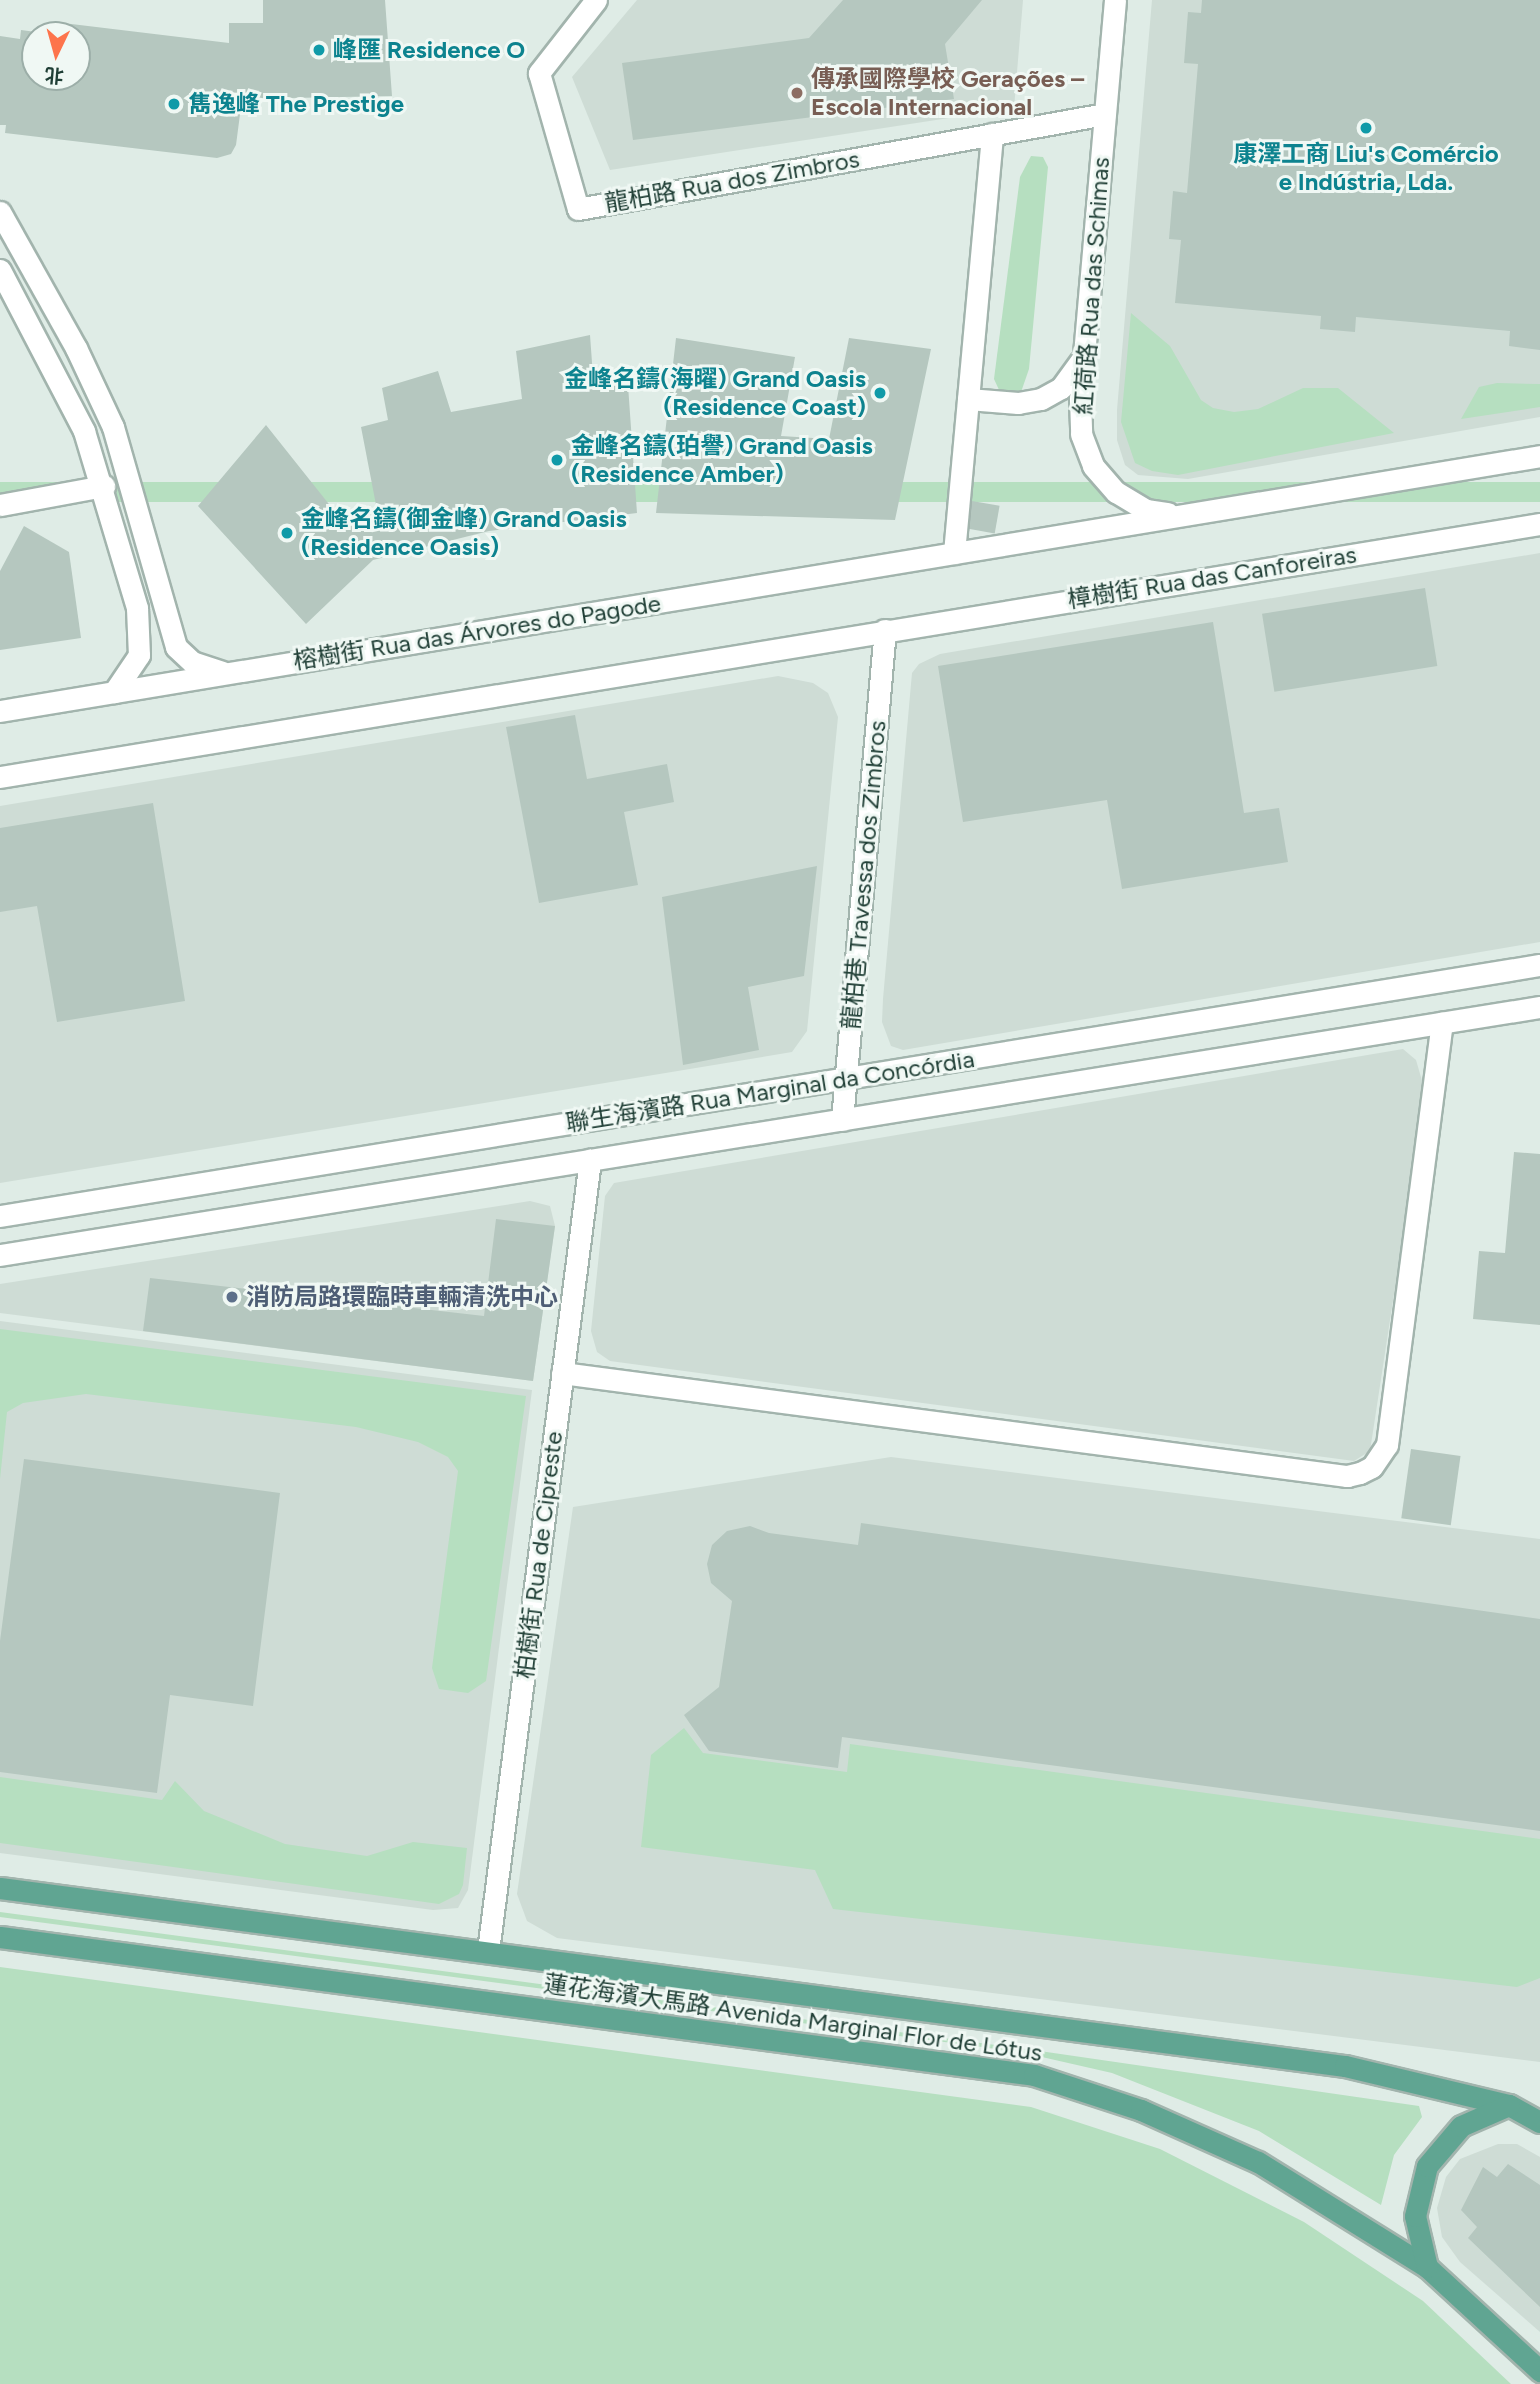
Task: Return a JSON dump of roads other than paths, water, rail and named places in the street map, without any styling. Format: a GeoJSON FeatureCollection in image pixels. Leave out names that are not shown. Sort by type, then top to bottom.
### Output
{"type":"FeatureCollection","features":[{"type":"Feature","properties":{"kind":"main road","name":"蓮花海濱大馬路 Avenida Marginal Flor de Lótus"},"geometry":{"type":"LineString","coordinates":[[0,1888],[1252,2052],[1381,2074],[1509,2105],[1540,2122]]}},
{"type":"Feature","properties":{"kind":"main road","name":"蓮花海濱大馬路 Avenida Marginal Flor de Lótus"},"geometry":{"type":"LineString","coordinates":[[0,1937],[1034,2075],[1140,2110],[1258,2162],[1427,2267],[1540,2371]]}},
{"type":"Feature","properties":{"kind":"main road"},"geometry":{"type":"LineString","coordinates":[[1427,2267],[1415,2216],[1427,2166],[1461,2126],[1509,2105]]}},
{"type":"Feature","properties":{"kind":"street","name":"龍柏路 Rua dos Zimbros"},"geometry":{"type":"LineString","coordinates":[[596,0],[540,73],[578,209],[1105,114]]}},
{"type":"Feature","properties":{"kind":"street","name":"紅荷路 Rua das Schimas"},"geometry":{"type":"LineString","coordinates":[[1115,0],[1084,352],[1081,434],[1093,466],[1116,492],[1136,504],[1181,515]]}},
{"type":"Feature","properties":{"kind":"street"},"geometry":{"type":"LineString","coordinates":[[992,134],[954,553],[1540,456]]}},
{"type":"Feature","properties":{"kind":"street"},"geometry":{"type":"LineString","coordinates":[[0,212],[76,348],[113,427],[176,647],[202,667],[227,673]]}},
{"type":"Feature","properties":{"kind":"street"},"geometry":{"type":"LineString","coordinates":[[0,270],[66,391],[104,486],[137,608],[141,637],[134,669],[114,692]]}},
{"type":"Feature","properties":{"kind":"street"},"geometry":{"type":"LineString","coordinates":[[968,399],[1018,403],[1041,399],[1061,388],[1076,372],[1084,352]]}},
{"type":"Feature","properties":{"kind":"street"},"geometry":{"type":"LineString","coordinates":[[0,505],[104,486]]}},
{"type":"Feature","properties":{"kind":"street","name":"樟樹街 Rua das Canforeiras"},"geometry":{"type":"LineString","coordinates":[[885,630],[1540,524]]}},
{"type":"Feature","properties":{"kind":"street","name":"榕樹街 Rua das Árvores do Pagode"},"geometry":{"type":"LineString","coordinates":[[0,710],[954,553]]}},
{"type":"Feature","properties":{"kind":"street"},"geometry":{"type":"LineString","coordinates":[[0,777],[885,630]]}},
{"type":"Feature","properties":{"kind":"street","name":"龍柏巷 Travessa dos Zimbros"},"geometry":{"type":"LineString","coordinates":[[842,1120],[885,630]]}},
{"type":"Feature","properties":{"kind":"street","name":"聯生海濱路 Rua Marginal da Concórdia"},"geometry":{"type":"LineString","coordinates":[[0,1216],[1540,965]]}},
{"type":"Feature","properties":{"kind":"street","name":"聯生海濱路 Rua Marginal da Concórdia"},"geometry":{"type":"LineString","coordinates":[[0,1255],[1540,1007]]}},
{"type":"Feature","properties":{"kind":"street"},"geometry":{"type":"LineString","coordinates":[[562,1373],[1347,1476],[1360,1473],[1372,1467],[1387,1445],[1441,1023]]}},
{"type":"Feature","properties":{"kind":"street","name":"柏樹街 Rua de Cipreste"},"geometry":{"type":"LineString","coordinates":[[488,1951],[590,1160]]}},
{"type":"Feature","properties":{"kind":"place","name":"峰匯 Residence O"},"geometry":{"type":"Point","coordinates":[319,50]}},
{"type":"Feature","properties":{"kind":"place","name":"傳承國際學校 Gerações – Escola Internacional"},"geometry":{"type":"Point","coordinates":[797,93]}},
{"type":"Feature","properties":{"kind":"place","name":"雋逸峰 The Prestige"},"geometry":{"type":"Point","coordinates":[174,104]}},
{"type":"Feature","properties":{"kind":"place","name":"康澤工商 Liu's Comércio e Indústria, Lda."},"geometry":{"type":"Point","coordinates":[1366,128]}},
{"type":"Feature","properties":{"kind":"place","name":"金峰名鑄(海曜) Grand Oasis (Residence Coast)"},"geometry":{"type":"Point","coordinates":[880,393]}},
{"type":"Feature","properties":{"kind":"place","name":"金峰名鑄(珀譽) Grand Oasis (Residence Amber)"},"geometry":{"type":"Point","coordinates":[557,460]}},
{"type":"Feature","properties":{"kind":"place","name":"金峰名鑄(御金峰) Grand Oasis (Residence Oasis)"},"geometry":{"type":"Point","coordinates":[287,533]}},
{"type":"Feature","properties":{"kind":"place","name":"消防局路環臨時車輛清洗中心"},"geometry":{"type":"Point","coordinates":[232,1297]}}]}
